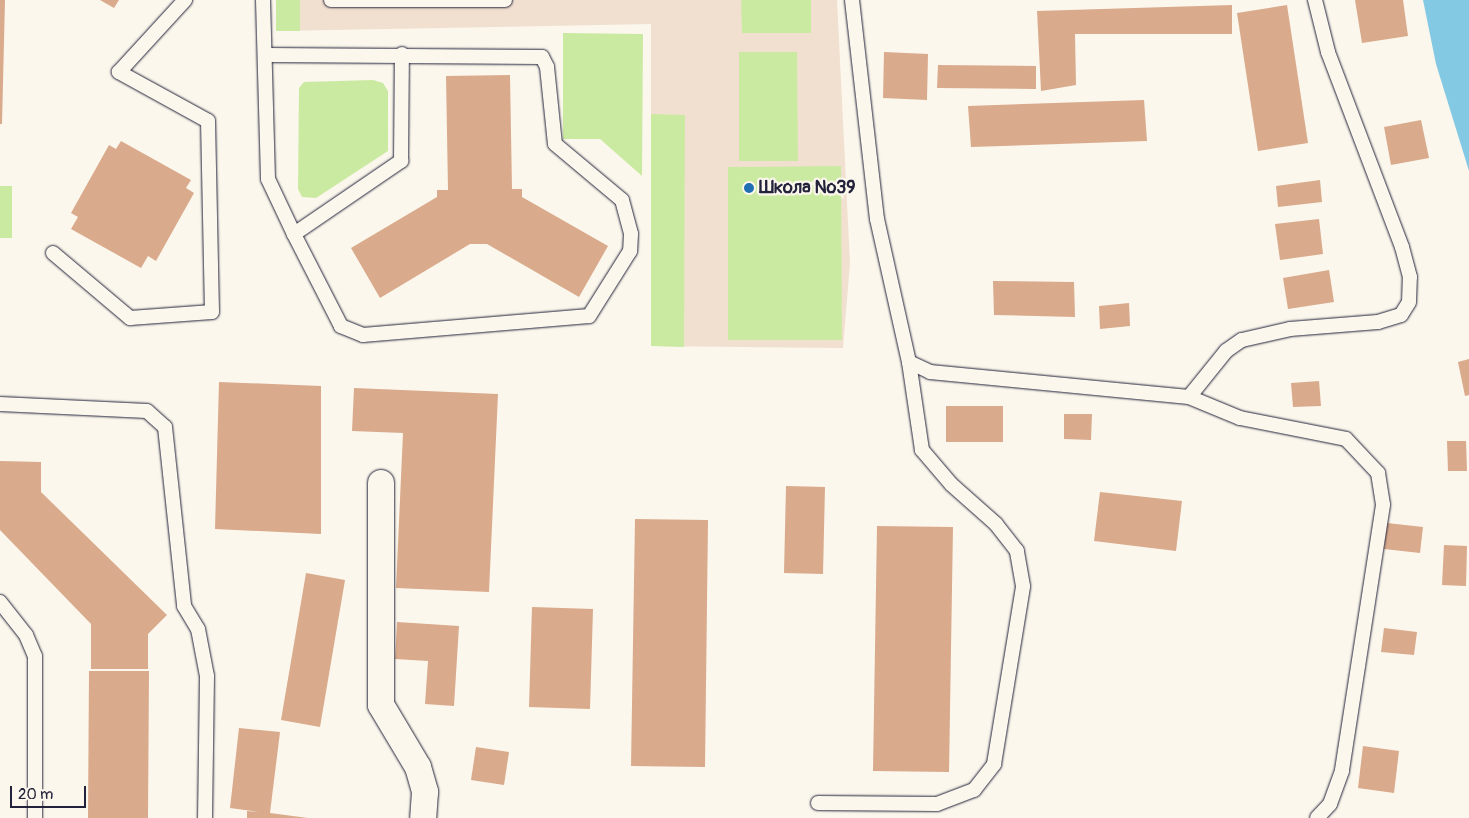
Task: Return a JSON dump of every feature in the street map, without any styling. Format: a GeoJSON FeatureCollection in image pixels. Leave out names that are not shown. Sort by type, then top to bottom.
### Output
{"type":"FeatureCollection","features":[{"type":"Feature","properties":{"kind":"street"},"geometry":{"type":"LineString","coordinates":[[381,483],[381,705],[418,767],[425,792],[422,818]]}},
{"type":"Feature","properties":{"kind":"lane"},"geometry":{"type":"LineString","coordinates":[[53,253],[130,318],[212,312],[208,121],[119,72],[185,0]]}},
{"type":"Feature","properties":{"kind":"lane"},"geometry":{"type":"LineString","coordinates":[[263,0],[260,29],[267,55],[268,179],[341,326],[350,333],[575,318],[589,316],[598,306],[630,251],[626,213],[622,200],[555,144],[547,67],[542,57],[402,54],[267,55]]}},
{"type":"Feature","properties":{"kind":"lane"},"geometry":{"type":"LineString","coordinates":[[331,0],[505,0]]}},
{"type":"Feature","properties":{"kind":"lane"},"geometry":{"type":"LineString","coordinates":[[818,803],[937,804],[974,790],[994,764],[1023,586],[1017,551],[996,524],[951,484],[922,450],[909,362],[877,219],[852,0]]}},
{"type":"Feature","properties":{"kind":"lane"},"geometry":{"type":"LineString","coordinates":[[1189,397],[1226,351],[1242,340],[1290,329],[1378,322],[1401,315],[1409,302],[1410,277],[1402,247],[1328,52],[1314,0]]}},
{"type":"Feature","properties":{"kind":"lane"},"geometry":{"type":"LineString","coordinates":[[294,234],[401,161],[402,54]]}},
{"type":"Feature","properties":{"kind":"lane"},"geometry":{"type":"LineString","coordinates":[[909,362],[930,372],[1189,397],[1240,418],[1346,439],[1378,473],[1384,505],[1342,771],[1330,804],[1317,818]]}},
{"type":"Feature","properties":{"kind":"lane"},"geometry":{"type":"LineString","coordinates":[[0,404],[147,411],[165,428],[184,606],[198,629],[207,676],[204,818]]}},
{"type":"Feature","properties":{"kind":"lane"},"geometry":{"type":"LineString","coordinates":[[0,602],[26,635],[35,656],[35,818]]}},
{"type":"Feature","properties":{"kind":"shaded area","name":"Школа №39"},"geometry":{"type":"Polygon","coordinates":[[[276,0],[837,0],[850,263],[843,348],[651,346],[651,24],[276,31],[276,0]]]}},
{"type":"Feature","properties":{"kind":"green space"},"geometry":{"type":"Polygon","coordinates":[[[276,0],[300,0],[300,31],[276,31],[276,0]]]}},
{"type":"Feature","properties":{"kind":"green space"},"geometry":{"type":"Polygon","coordinates":[[[741,0],[811,0],[811,33],[742,33],[741,0]]]}},
{"type":"Feature","properties":{"kind":"green space"},"geometry":{"type":"Polygon","coordinates":[[[563,33],[643,34],[642,176],[600,139],[563,139],[563,33]]]}},
{"type":"Feature","properties":{"kind":"green space"},"geometry":{"type":"Polygon","coordinates":[[[739,52],[797,52],[798,161],[739,161],[739,52]]]}},
{"type":"Feature","properties":{"kind":"green space"},"geometry":{"type":"Polygon","coordinates":[[[373,80],[383,83],[388,91],[388,151],[316,198],[302,197],[298,189],[299,88],[304,82],[373,80]]]}},
{"type":"Feature","properties":{"kind":"green space"},"geometry":{"type":"Polygon","coordinates":[[[651,114],[685,115],[684,347],[651,346],[651,114]]]}},
{"type":"Feature","properties":{"kind":"green space"},"geometry":{"type":"Polygon","coordinates":[[[841,166],[842,340],[728,340],[728,167],[841,166]]]}},
{"type":"Feature","properties":{"kind":"green space"},"geometry":{"type":"Polygon","coordinates":[[[0,186],[12,186],[12,238],[0,238],[0,186]]]}},
{"type":"Feature","properties":{"kind":"water"},"geometry":{"type":"Polygon","coordinates":[[[1423,0],[1469,0],[1469,171],[1436,64],[1423,0]]]}},
{"type":"Feature","properties":{"kind":"building"},"geometry":{"type":"Polygon","coordinates":[[[0,0],[5,0],[2,124],[0,124],[0,0]]]}},
{"type":"Feature","properties":{"kind":"building"},"geometry":{"type":"Polygon","coordinates":[[[100,0],[119,0],[114,8],[100,0]]]}},
{"type":"Feature","properties":{"kind":"building"},"geometry":{"type":"Polygon","coordinates":[[[1355,0],[1403,0],[1408,36],[1362,43],[1355,0]]]}},
{"type":"Feature","properties":{"kind":"building"},"geometry":{"type":"Polygon","coordinates":[[[1232,5],[1232,34],[1075,34],[1076,85],[1041,91],[1037,11],[1232,5]]]}},
{"type":"Feature","properties":{"kind":"building"},"geometry":{"type":"Polygon","coordinates":[[[1287,5],[1308,143],[1258,151],[1237,13],[1287,5]]]}},
{"type":"Feature","properties":{"kind":"building"},"geometry":{"type":"Polygon","coordinates":[[[884,52],[928,54],[927,100],[883,98],[884,52]]]}},
{"type":"Feature","properties":{"kind":"building"},"geometry":{"type":"Polygon","coordinates":[[[938,65],[1036,66],[1036,89],[937,88],[938,65]]]}},
{"type":"Feature","properties":{"kind":"building"},"geometry":{"type":"Polygon","coordinates":[[[510,75],[512,189],[522,189],[522,197],[608,246],[579,297],[487,244],[470,244],[380,298],[351,248],[437,197],[437,190],[448,190],[446,76],[510,75]]]}},
{"type":"Feature","properties":{"kind":"building"},"geometry":{"type":"Polygon","coordinates":[[[1144,100],[1147,141],[971,147],[968,106],[1144,100]]]}},
{"type":"Feature","properties":{"kind":"building"},"geometry":{"type":"Polygon","coordinates":[[[1421,120],[1429,158],[1391,165],[1384,127],[1421,120]]]}},
{"type":"Feature","properties":{"kind":"building"},"geometry":{"type":"Polygon","coordinates":[[[121,141],[191,180],[186,188],[194,193],[156,261],[148,256],[141,268],[71,229],[78,217],[71,213],[109,145],[116,149],[121,141]]]}},
{"type":"Feature","properties":{"kind":"building"},"geometry":{"type":"Polygon","coordinates":[[[1320,180],[1322,202],[1278,207],[1276,186],[1320,180]]]}},
{"type":"Feature","properties":{"kind":"building"},"geometry":{"type":"Polygon","coordinates":[[[1319,219],[1323,254],[1280,260],[1275,224],[1319,219]]]}},
{"type":"Feature","properties":{"kind":"building"},"geometry":{"type":"Polygon","coordinates":[[[1329,270],[1334,302],[1288,309],[1283,278],[1329,270]]]}},
{"type":"Feature","properties":{"kind":"building"},"geometry":{"type":"Polygon","coordinates":[[[993,281],[1074,282],[1075,317],[994,315],[993,281]]]}},
{"type":"Feature","properties":{"kind":"building"},"geometry":{"type":"Polygon","coordinates":[[[1129,303],[1130,326],[1100,329],[1099,306],[1129,303]]]}},
{"type":"Feature","properties":{"kind":"building"},"geometry":{"type":"Polygon","coordinates":[[[1469,359],[1469,395],[1465,396],[1458,362],[1469,359]]]}},
{"type":"Feature","properties":{"kind":"building"},"geometry":{"type":"Polygon","coordinates":[[[1319,381],[1321,406],[1293,407],[1291,383],[1319,381]]]}},
{"type":"Feature","properties":{"kind":"building"},"geometry":{"type":"Polygon","coordinates":[[[219,382],[321,386],[321,534],[215,529],[219,382]]]}},
{"type":"Feature","properties":{"kind":"building"},"geometry":{"type":"Polygon","coordinates":[[[354,388],[498,394],[489,592],[396,588],[403,433],[352,431],[354,388]]]}},
{"type":"Feature","properties":{"kind":"building"},"geometry":{"type":"Polygon","coordinates":[[[946,406],[1003,406],[1003,442],[946,442],[946,406]]]}},
{"type":"Feature","properties":{"kind":"building"},"geometry":{"type":"Polygon","coordinates":[[[1064,414],[1092,414],[1091,440],[1064,439],[1064,414]]]}},
{"type":"Feature","properties":{"kind":"building"},"geometry":{"type":"Polygon","coordinates":[[[1447,441],[1466,441],[1467,471],[1448,471],[1447,441]]]}},
{"type":"Feature","properties":{"kind":"building"},"geometry":{"type":"Polygon","coordinates":[[[0,461],[41,462],[41,492],[167,615],[148,634],[148,669],[91,669],[91,624],[0,530],[0,461]]]}},
{"type":"Feature","properties":{"kind":"building"},"geometry":{"type":"Polygon","coordinates":[[[786,486],[825,487],[823,574],[784,573],[786,486]]]}},
{"type":"Feature","properties":{"kind":"building"},"geometry":{"type":"Polygon","coordinates":[[[1100,492],[1182,501],[1176,551],[1094,541],[1100,492]]]}},
{"type":"Feature","properties":{"kind":"building"},"geometry":{"type":"Polygon","coordinates":[[[635,519],[708,520],[705,767],[631,766],[635,519]]]}},
{"type":"Feature","properties":{"kind":"building"},"geometry":{"type":"Polygon","coordinates":[[[1387,523],[1423,527],[1420,553],[1384,549],[1387,523]]]}},
{"type":"Feature","properties":{"kind":"building"},"geometry":{"type":"Polygon","coordinates":[[[877,526],[953,527],[949,772],[873,771],[877,526]]]}},
{"type":"Feature","properties":{"kind":"building"},"geometry":{"type":"Polygon","coordinates":[[[1444,545],[1467,546],[1466,586],[1442,585],[1444,545]]]}},
{"type":"Feature","properties":{"kind":"building"},"geometry":{"type":"Polygon","coordinates":[[[306,573],[345,580],[320,727],[281,720],[306,573]]]}},
{"type":"Feature","properties":{"kind":"building"},"geometry":{"type":"Polygon","coordinates":[[[532,607],[593,609],[590,709],[529,707],[532,607]]]}},
{"type":"Feature","properties":{"kind":"building"},"geometry":{"type":"Polygon","coordinates":[[[397,622],[459,626],[454,706],[425,704],[428,661],[395,659],[397,622]]]}},
{"type":"Feature","properties":{"kind":"building"},"geometry":{"type":"Polygon","coordinates":[[[1384,628],[1417,632],[1414,655],[1381,652],[1384,628]]]}},
{"type":"Feature","properties":{"kind":"building"},"geometry":{"type":"Polygon","coordinates":[[[89,671],[149,671],[148,818],[88,818],[89,671]]]}},
{"type":"Feature","properties":{"kind":"building"},"geometry":{"type":"Polygon","coordinates":[[[239,728],[280,732],[270,813],[308,818],[247,818],[247,811],[259,812],[230,808],[239,728]]]}},
{"type":"Feature","properties":{"kind":"building"},"geometry":{"type":"Polygon","coordinates":[[[1363,746],[1399,751],[1394,793],[1358,788],[1363,746]]]}},
{"type":"Feature","properties":{"kind":"building"},"geometry":{"type":"Polygon","coordinates":[[[476,747],[509,752],[504,785],[471,780],[476,747]]]}},
{"type":"Feature","properties":{"kind":"place","name":"Школа №39"},"geometry":{"type":"Point","coordinates":[749,188]}}]}
